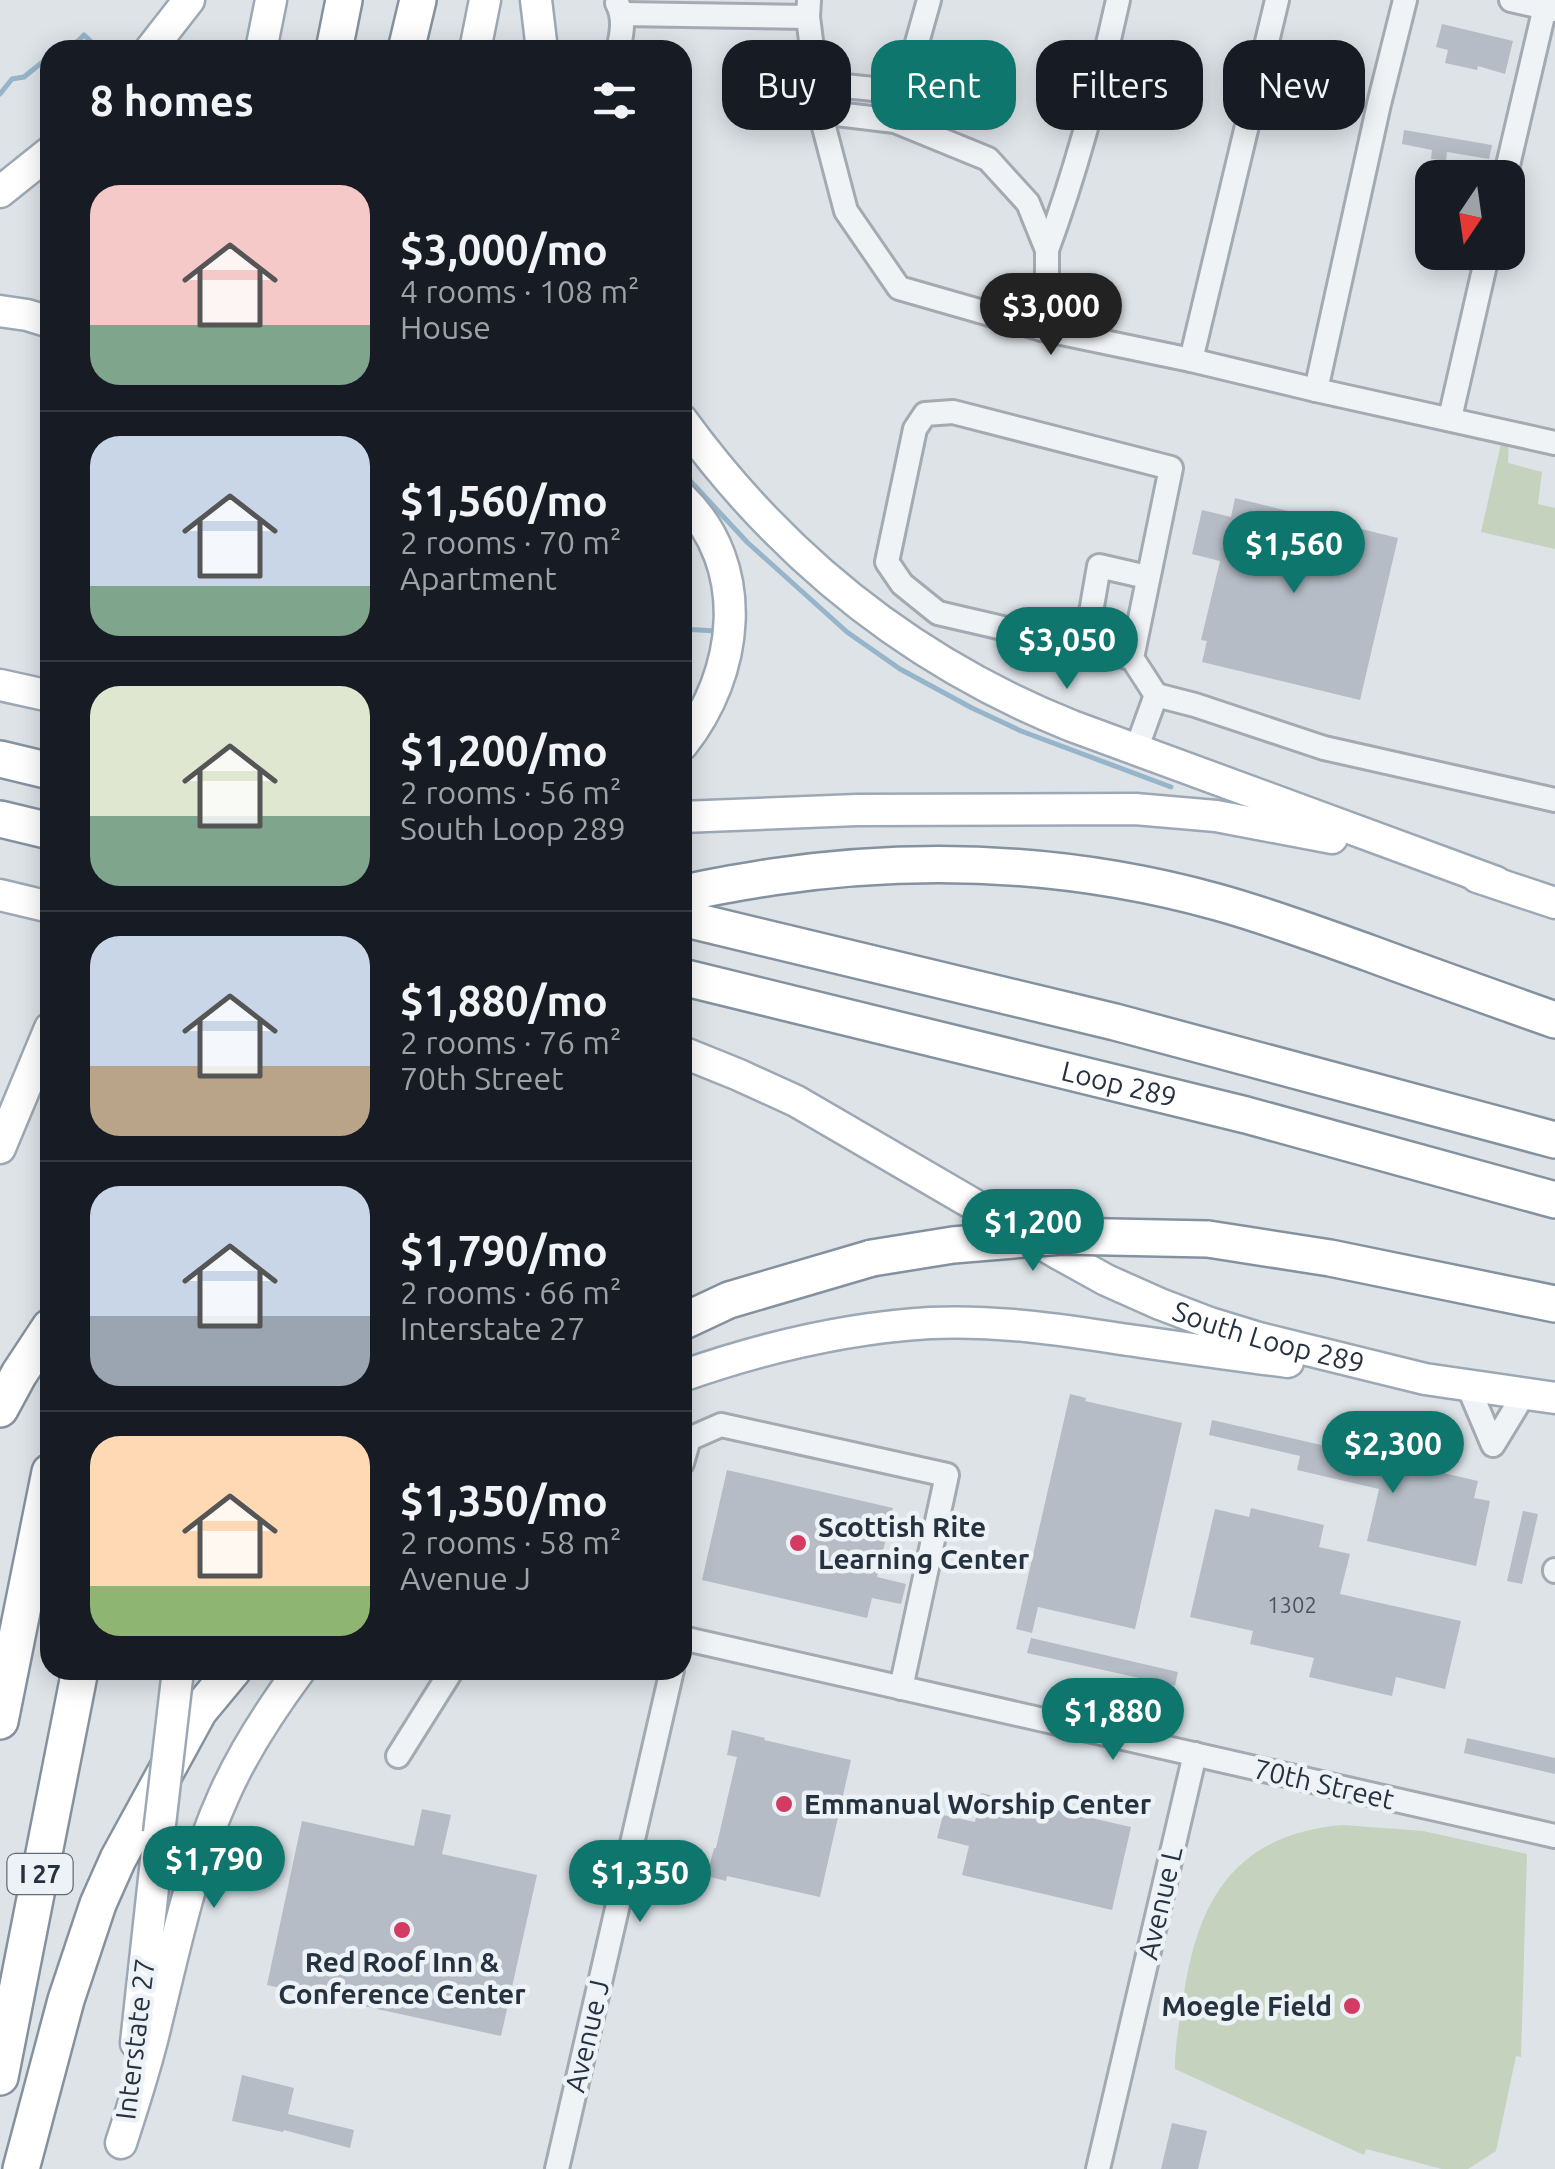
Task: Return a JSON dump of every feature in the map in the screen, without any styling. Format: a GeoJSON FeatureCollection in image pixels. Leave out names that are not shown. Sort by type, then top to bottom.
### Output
{"type":"FeatureCollection","features":[{"type":"Feature","properties":{"kind":"highway"},"geometry":{"type":"LineString","coordinates":[[336,40],[344,0]]}},
{"type":"Feature","properties":{"kind":"highway"},"geometry":{"type":"LineString","coordinates":[[408,40],[418,0]]}},
{"type":"Feature","properties":{"kind":"highway"},"geometry":{"type":"LineString","coordinates":[[0,760],[40,768]]}},
{"type":"Feature","properties":{"kind":"highway"},"geometry":{"type":"LineString","coordinates":[[0,819],[40,829]]}},
{"type":"Feature","properties":{"kind":"highway"},"geometry":{"type":"LineString","coordinates":[[692,891],[832,868],[924,864],[1032,868],[1124,880],[1252,913],[1555,1020]]}},
{"type":"Feature","properties":{"kind":"highway","name":"Loop 289"},"geometry":{"type":"LineString","coordinates":[[692,920],[1116,1022],[1555,1140]]}},
{"type":"Feature","properties":{"kind":"highway","name":"Loop 289"},"geometry":{"type":"LineString","coordinates":[[692,978],[1246,1115],[1555,1200]]}},
{"type":"Feature","properties":{"kind":"highway"},"geometry":{"type":"LineString","coordinates":[[692,1317],[729,1300],[872,1258],[953,1244],[1062,1236],[1208,1239],[1330,1258],[1555,1304]]}},
{"type":"Feature","properties":{"kind":"highway"},"geometry":{"type":"LineString","coordinates":[[0,1409],[40,1342]]}},
{"type":"Feature","properties":{"kind":"highway"},"geometry":{"type":"LineString","coordinates":[[0,1721],[40,1522]]}},
{"type":"Feature","properties":{"kind":"highway","name":"I 27"},"geometry":{"type":"LineString","coordinates":[[0,2078],[78,1680]]}},
{"type":"Feature","properties":{"kind":"highway"},"geometry":{"type":"LineString","coordinates":[[22,2169],[66,2000],[98,1904],[198,1710],[224,1680]]}},
{"type":"Feature","properties":{"kind":"main road"},"geometry":{"type":"LineString","coordinates":[[158,40],[189,0]]}},
{"type":"Feature","properties":{"kind":"main road"},"geometry":{"type":"LineString","coordinates":[[264,40],[272,0]]}},
{"type":"Feature","properties":{"kind":"main road"},"geometry":{"type":"LineString","coordinates":[[477,40],[485,0]]}},
{"type":"Feature","properties":{"kind":"main road"},"geometry":{"type":"LineString","coordinates":[[536,0],[541,40]]}},
{"type":"Feature","properties":{"kind":"main road"},"geometry":{"type":"LineString","coordinates":[[0,192],[40,160]]}},
{"type":"Feature","properties":{"kind":"main road"},"geometry":{"type":"LineString","coordinates":[[0,311],[40,319]]}},
{"type":"Feature","properties":{"kind":"main road"},"geometry":{"type":"LineString","coordinates":[[692,434],[767,522],[833,586],[957,672],[1005,698],[1136,750],[1555,903]]}},
{"type":"Feature","properties":{"kind":"main road"},"geometry":{"type":"LineString","coordinates":[[692,510],[704,524],[725,571],[731,614],[726,660],[718,686],[692,733]]}},
{"type":"Feature","properties":{"kind":"main road"},"geometry":{"type":"LineString","coordinates":[[0,684],[40,694]]}},
{"type":"Feature","properties":{"kind":"main road"},"geometry":{"type":"LineString","coordinates":[[692,818],[857,810],[1135,808],[1216,816],[1310,833],[1398,852],[1496,882]]}},
{"type":"Feature","properties":{"kind":"main road"},"geometry":{"type":"LineString","coordinates":[[0,1124],[40,1046]]}},
{"type":"Feature","properties":{"kind":"main road"},"geometry":{"type":"LineString","coordinates":[[0,1148],[40,1051]]}},
{"type":"Feature","properties":{"kind":"main road","name":"South Loop 289"},"geometry":{"type":"LineString","coordinates":[[692,1056],[796,1102],[1124,1288],[1226,1328],[1425,1379],[1555,1398]]}},
{"type":"Feature","properties":{"kind":"main road"},"geometry":{"type":"LineString","coordinates":[[692,1373],[776,1347],[859,1331],[931,1323],[983,1323],[1425,1379]]}},
{"type":"Feature","properties":{"kind":"main road","name":"Interstate 27"},"geometry":{"type":"LineString","coordinates":[[119,2156],[129,2103],[177,1680]]}},
{"type":"Feature","properties":{"kind":"main road"},"geometry":{"type":"LineString","coordinates":[[119,2156],[184,1906],[210,1828],[255,1735],[293,1680]]}},
{"type":"Feature","properties":{"kind":"street"},"geometry":{"type":"LineString","coordinates":[[918,40],[929,0]]}},
{"type":"Feature","properties":{"kind":"street"},"geometry":{"type":"LineString","coordinates":[[1047,250],[1072,182],[1100,85],[1118,0]]}},
{"type":"Feature","properties":{"kind":"street"},"geometry":{"type":"LineString","coordinates":[[1191,360],[1278,0]]}},
{"type":"Feature","properties":{"kind":"street"},"geometry":{"type":"LineString","coordinates":[[1316,390],[1405,0]]}},
{"type":"Feature","properties":{"kind":"street"},"geometry":{"type":"LineString","coordinates":[[1511,0],[1550,8],[1511,160]]}},
{"type":"Feature","properties":{"kind":"street"},"geometry":{"type":"LineString","coordinates":[[621,40],[618,7],[809,9],[812,40]]}},
{"type":"Feature","properties":{"kind":"street"},"geometry":{"type":"LineString","coordinates":[[825,130],[846,211],[899,288],[1042,329],[1555,443]]}},
{"type":"Feature","properties":{"kind":"street"},"geometry":{"type":"LineString","coordinates":[[917,130],[988,159],[1028,203],[1047,250],[1042,329]]}},
{"type":"Feature","properties":{"kind":"street"},"geometry":{"type":"LineString","coordinates":[[1450,418],[1484,270]]}},
{"type":"Feature","properties":{"kind":"street"},"geometry":{"type":"LineString","coordinates":[[1132,658],[938,613],[902,584],[887,562],[914,429],[925,414],[953,412],[1171,468],[1132,658],[1156,695],[1324,748],[1555,800]]}},
{"type":"Feature","properties":{"kind":"street"},"geometry":{"type":"LineString","coordinates":[[1084,647],[1100,566],[1147,578]]}},
{"type":"Feature","properties":{"kind":"street"},"geometry":{"type":"LineString","coordinates":[[1136,750],[1156,695]]}},
{"type":"Feature","properties":{"kind":"street"},"geometry":{"type":"LineString","coordinates":[[1468,1386],[1493,1445],[1524,1394]]}},
{"type":"Feature","properties":{"kind":"street"},"geometry":{"type":"LineString","coordinates":[[692,1438],[722,1425],[948,1475],[901,1688]]}},
{"type":"Feature","properties":{"kind":"street","name":"70th Street"},"geometry":{"type":"LineString","coordinates":[[692,1640],[1555,1836]]}},
{"type":"Feature","properties":{"kind":"street"},"geometry":{"type":"LineString","coordinates":[[398,1756],[446,1680]]}},
{"type":"Feature","properties":{"kind":"street","name":"Avenue J"},"geometry":{"type":"LineString","coordinates":[[557,2169],[670,1680]]}},
{"type":"Feature","properties":{"kind":"street","name":"Avenue L"},"geometry":{"type":"LineString","coordinates":[[1098,2169],[1194,1754]]}},
{"type":"Feature","properties":{"kind":"green space"},"geometry":{"type":"Polygon","coordinates":[[[1503,435],[1509,436],[1508,463],[1542,472],[1538,504],[1555,508],[1555,549],[1481,532],[1503,435]]]}},
{"type":"Feature","properties":{"kind":"green space","name":"Moegle Field"},"geometry":{"type":"Polygon","coordinates":[[[1343,1825],[1423,1831],[1527,1854],[1521,2057],[1516,2056],[1496,2151],[1468,2169],[1442,2169],[1366,2149],[1364,2155],[1175,2069],[1191,1958],[1213,1899],[1251,1856],[1276,1841],[1343,1825]]]}},
{"type":"Feature","properties":{"kind":"building"},"geometry":{"type":"Polygon","coordinates":[[[1442,24],[1513,41],[1505,74],[1445,63],[1448,50],[1436,47],[1442,24]]]}},
{"type":"Feature","properties":{"kind":"building"},"geometry":{"type":"Polygon","coordinates":[[[1404,130],[1492,145],[1489,159],[1447,152],[1446,160],[1438,160],[1431,159],[1432,150],[1402,144],[1404,130]]]}},
{"type":"Feature","properties":{"kind":"building"},"geometry":{"type":"Polygon","coordinates":[[[1235,498],[1398,538],[1360,700],[1202,662],[1207,641],[1201,640],[1220,561],[1192,554],[1202,510],[1231,517],[1235,498]]]}},
{"type":"Feature","properties":{"kind":"building"},"geometry":{"type":"Polygon","coordinates":[[[1070,1394],[1086,1398],[1085,1401],[1182,1423],[1135,1629],[1038,1607],[1032,1633],[1016,1629],[1070,1394]]]}},
{"type":"Feature","properties":{"kind":"building"},"geometry":{"type":"Polygon","coordinates":[[[1212,1420],[1478,1481],[1474,1498],[1490,1501],[1476,1566],[1367,1541],[1379,1489],[1297,1470],[1300,1456],[1209,1435],[1212,1420]]]}},
{"type":"Feature","properties":{"kind":"building","name":"Scottish Rite Learning Center"},"geometry":{"type":"Polygon","coordinates":[[[727,1470],[893,1508],[877,1577],[906,1584],[901,1604],[872,1598],[867,1618],[702,1580],[727,1470]]]}},
{"type":"Feature","properties":{"kind":"building"},"geometry":{"type":"Polygon","coordinates":[[[1251,1508],[1324,1525],[1319,1547],[1350,1554],[1340,1594],[1461,1621],[1445,1689],[1396,1677],[1392,1696],[1309,1677],[1314,1658],[1250,1644],[1253,1631],[1190,1617],[1215,1509],[1249,1517],[1251,1508]]]}},
{"type":"Feature","properties":{"kind":"building"},"geometry":{"type":"Polygon","coordinates":[[[1523,1511],[1538,1514],[1522,1584],[1507,1581],[1523,1511]]]}},
{"type":"Feature","properties":{"kind":"building"},"geometry":{"type":"Polygon","coordinates":[[[1031,1638],[1178,1672],[1175,1686],[1027,1653],[1031,1638]]]}},
{"type":"Feature","properties":{"kind":"building","name":"Emmanual Worship Center"},"geometry":{"type":"Polygon","coordinates":[[[732,1730],[851,1760],[820,1897],[727,1876],[726,1881],[707,1876],[737,1757],[727,1755],[732,1730]]]}},
{"type":"Feature","properties":{"kind":"building"},"geometry":{"type":"Polygon","coordinates":[[[1467,1738],[1555,1758],[1555,1774],[1464,1753],[1467,1738]]]}},
{"type":"Feature","properties":{"kind":"building"},"geometry":{"type":"Polygon","coordinates":[[[981,1793],[1131,1827],[1112,1910],[962,1875],[969,1846],[937,1838],[943,1815],[975,1822],[981,1793]]]}},
{"type":"Feature","properties":{"kind":"building","name":"Red Roof Inn & Conference Center"},"geometry":{"type":"Polygon","coordinates":[[[422,1809],[451,1815],[442,1854],[537,1875],[501,2036],[267,1985],[302,1821],[414,1846],[422,1809]]]}},
{"type":"Feature","properties":{"kind":"building"},"geometry":{"type":"Polygon","coordinates":[[[242,2075],[294,2088],[288,2114],[354,2130],[350,2148],[232,2121],[242,2075]]]}},
{"type":"Feature","properties":{"kind":"building"},"geometry":{"type":"Polygon","coordinates":[[[1172,2123],[1207,2131],[1198,2169],[1161,2169],[1172,2123]]]}},
{"type":"Feature","properties":{"kind":"waterway"},"geometry":{"type":"LineString","coordinates":[[79,40],[84,35],[89,40]]}},
{"type":"Feature","properties":{"kind":"waterway"},"geometry":{"type":"LineString","coordinates":[[0,94],[12,79],[24,77],[40,64]]}},
{"type":"Feature","properties":{"kind":"waterway"},"geometry":{"type":"LineString","coordinates":[[692,483],[747,542],[847,632],[900,669],[1021,731],[1171,787]]}},
{"type":"Feature","properties":{"kind":"waterway"},"geometry":{"type":"LineString","coordinates":[[692,630],[716,631]]}},
{"type":"Feature","properties":{"kind":"place","name":"Scottish Rite Learning Center"},"geometry":{"type":"Point","coordinates":[798,1543]}},
{"type":"Feature","properties":{"kind":"place","name":"Emmanual Worship Center"},"geometry":{"type":"Point","coordinates":[784,1804]}},
{"type":"Feature","properties":{"kind":"place","name":"Red Roof Inn & Conference Center"},"geometry":{"type":"Point","coordinates":[402,1930]}},
{"type":"Feature","properties":{"kind":"place","name":"Moegle Field"},"geometry":{"type":"Point","coordinates":[1352,2006]}}]}
